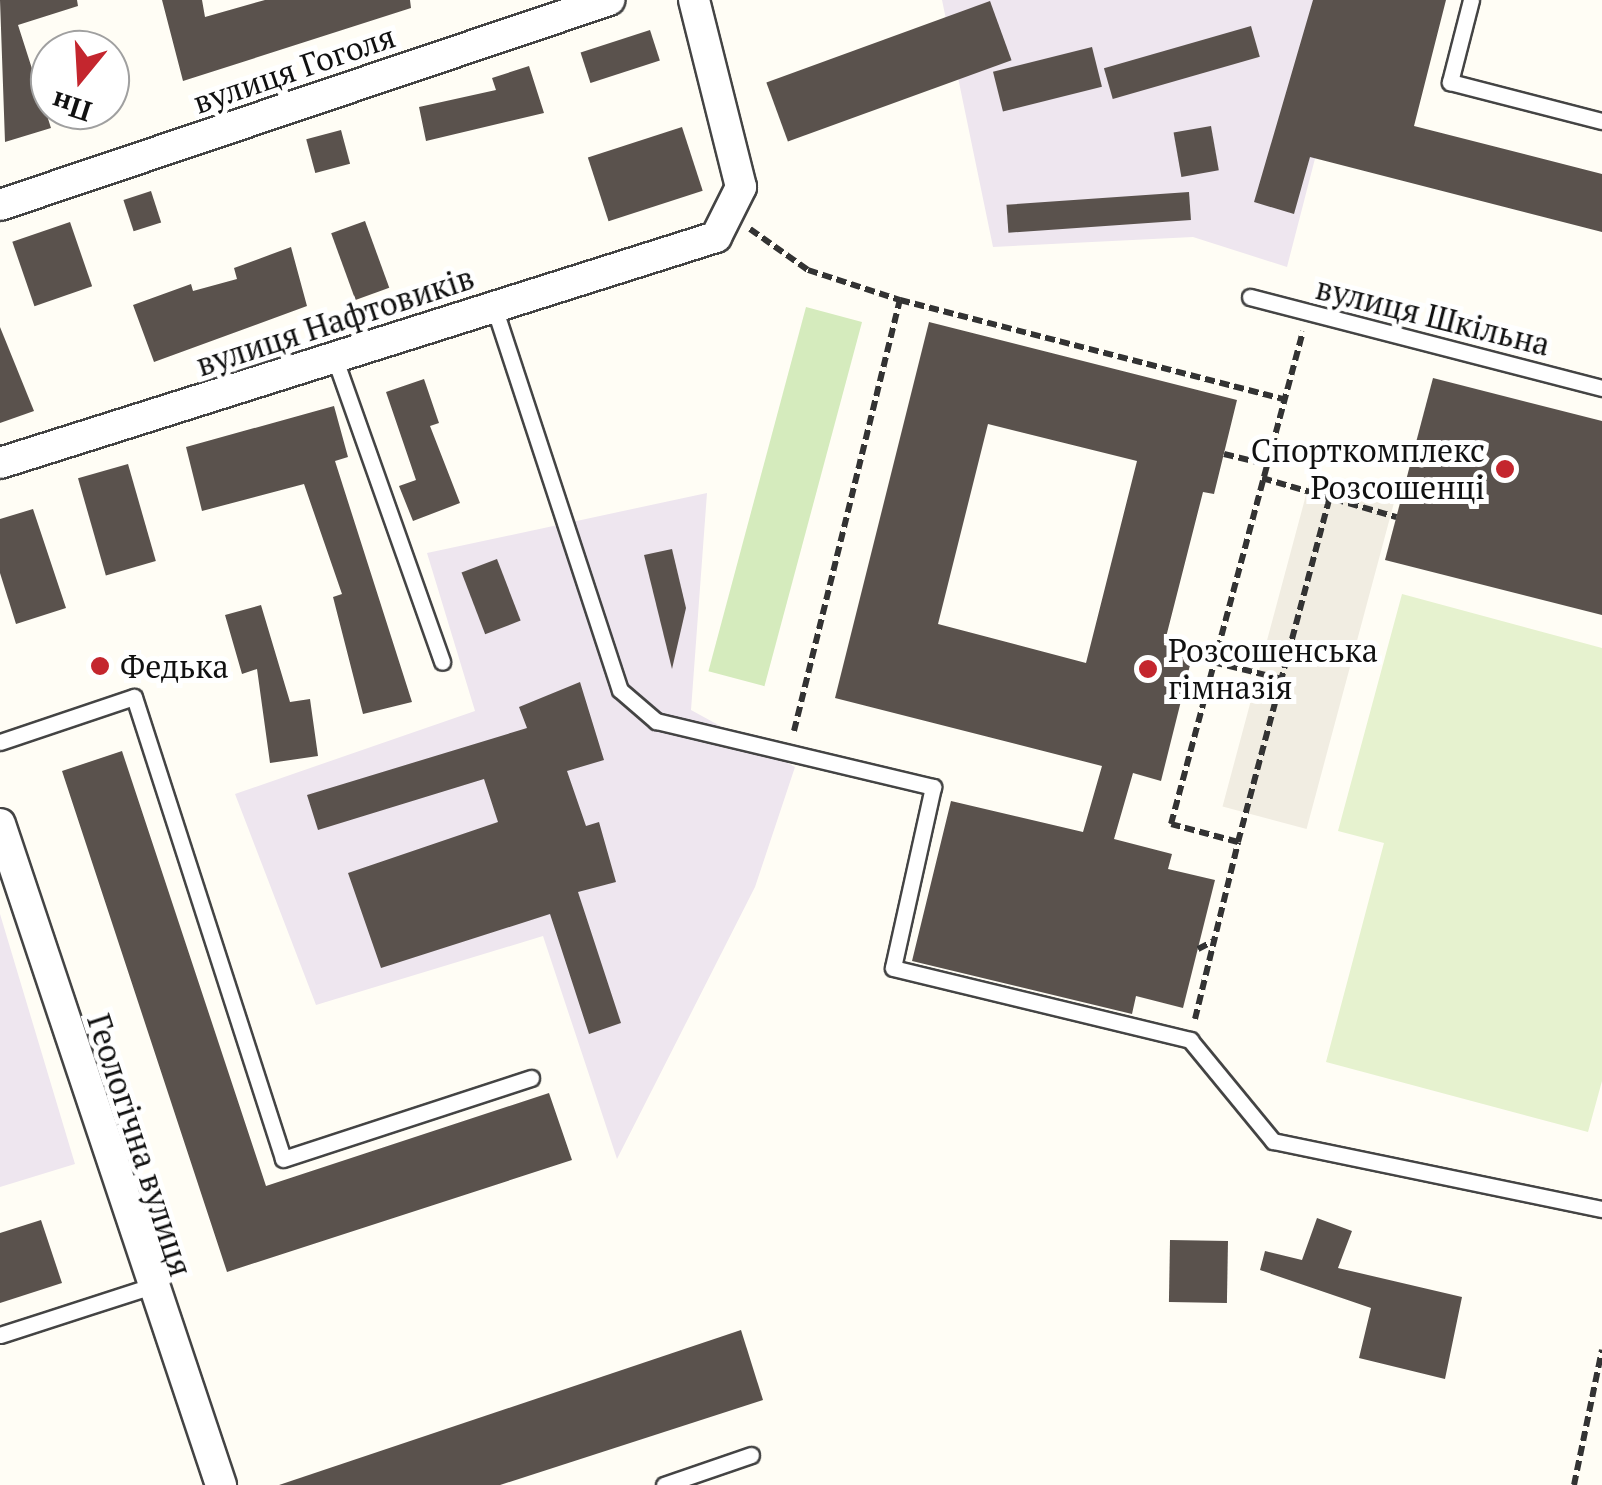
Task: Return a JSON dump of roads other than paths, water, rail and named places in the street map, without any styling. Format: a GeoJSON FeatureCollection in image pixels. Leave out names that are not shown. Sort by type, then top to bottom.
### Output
{"type":"FeatureCollection","features":[{"type":"Feature","properties":{"kind":"street","name":"вулиця Гоголя"},"geometry":{"type":"LineString","coordinates":[[0,204],[609,0]]}},
{"type":"Feature","properties":{"kind":"street","name":"вулиця Нафтовиків"},"geometry":{"type":"LineString","coordinates":[[0,463],[336,362],[494,304],[716,237],[734,215],[741,187],[694,0]]}},
{"type":"Feature","properties":{"kind":"street","name":"Геологічна вулиця"},"geometry":{"type":"LineString","coordinates":[[0,824],[149,1287],[221,1485]]}},
{"type":"Feature","properties":{"kind":"lane"},"geometry":{"type":"LineString","coordinates":[[1470,0],[1450,82],[1602,121]]}},
{"type":"Feature","properties":{"kind":"lane","name":"вулиця Шкільна"},"geometry":{"type":"LineString","coordinates":[[1250,297],[1602,388]]}},
{"type":"Feature","properties":{"kind":"lane"},"geometry":{"type":"LineString","coordinates":[[494,304],[620,690],[656,721],[933,787],[893,968],[1190,1040],[1273,1141],[1602,1209]]}},
{"type":"Feature","properties":{"kind":"lane"},"geometry":{"type":"LineString","coordinates":[[336,362],[442,662]]}},
{"type":"Feature","properties":{"kind":"lane"},"geometry":{"type":"LineString","coordinates":[[0,742],[134,697],[283,1159],[531,1078]]}},
{"type":"Feature","properties":{"kind":"lane"},"geometry":{"type":"LineString","coordinates":[[0,1335],[149,1287]]}},
{"type":"Feature","properties":{"kind":"lane"},"geometry":{"type":"LineString","coordinates":[[664,1485],[751,1455]]}},
{"type":"Feature","properties":{"kind":"place","name":"Спорткомплекс Розсошенці"},"geometry":{"type":"Point","coordinates":[1505,469]}},
{"type":"Feature","properties":{"kind":"place","name":"Федька"},"geometry":{"type":"Point","coordinates":[100,666]}},
{"type":"Feature","properties":{"kind":"place","name":"Розсошенська гімназія"},"geometry":{"type":"Point","coordinates":[1148,669]}}]}
